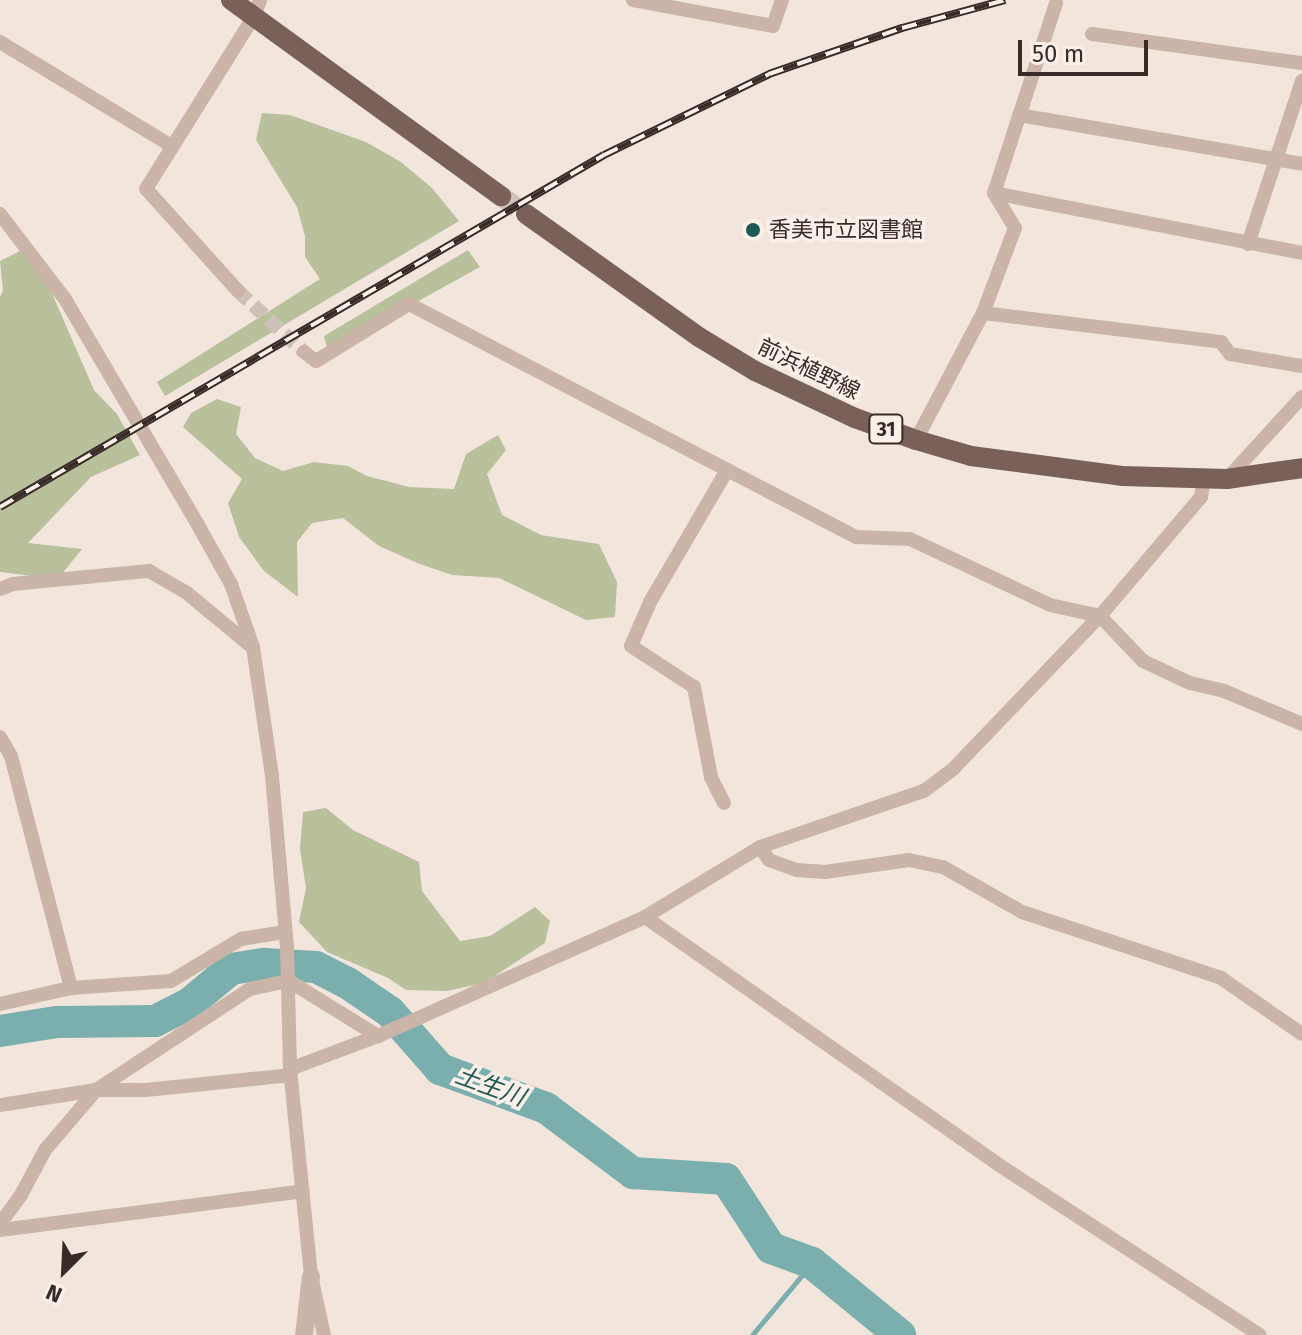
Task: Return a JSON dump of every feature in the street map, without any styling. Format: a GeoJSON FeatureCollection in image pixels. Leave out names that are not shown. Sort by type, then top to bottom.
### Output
{"type":"FeatureCollection","features":[{"type":"Feature","properties":{"kind":"main road"},"geometry":{"type":"LineString","coordinates":[[231,0],[257,8],[501,196]]}},
{"type":"Feature","properties":{"kind":"main road","name":"前浜植野線"},"geometry":{"type":"LineString","coordinates":[[526,214],[699,337],[755,371],[842,413],[916,440],[971,456],[1122,476],[1227,479],[1302,468]]}},
{"type":"Feature","properties":{"kind":"street"},"geometry":{"type":"LineString","coordinates":[[633,0],[773,26],[782,0]]}},
{"type":"Feature","properties":{"kind":"street"},"geometry":{"type":"LineString","coordinates":[[916,440],[983,313],[1015,228],[994,193],[1056,3]]}},
{"type":"Feature","properties":{"kind":"street"},"geometry":{"type":"LineString","coordinates":[[238,291],[146,189],[257,8]]}},
{"type":"Feature","properties":{"kind":"street"},"geometry":{"type":"LineString","coordinates":[[1092,34],[1302,63]]}},
{"type":"Feature","properties":{"kind":"street"},"geometry":{"type":"LineString","coordinates":[[0,42],[172,146]]}},
{"type":"Feature","properties":{"kind":"street"},"geometry":{"type":"LineString","coordinates":[[1248,244],[1302,81]]}},
{"type":"Feature","properties":{"kind":"street"},"geometry":{"type":"LineString","coordinates":[[1019,115],[1302,164]]}},
{"type":"Feature","properties":{"kind":"street"},"geometry":{"type":"LineString","coordinates":[[994,193],[1302,253]]}},
{"type":"Feature","properties":{"kind":"street"},"geometry":{"type":"LineString","coordinates":[[0,214],[65,299],[198,525],[231,584],[253,647],[272,776],[289,981],[290,1072],[311,1276],[324,1335]]}},
{"type":"Feature","properties":{"kind":"street"},"geometry":{"type":"LineString","coordinates":[[304,352],[316,361],[409,304],[856,537],[910,539],[1050,605],[1100,616],[1143,661],[1190,683],[1224,691],[1302,724]]}},
{"type":"Feature","properties":{"kind":"street"},"geometry":{"type":"LineString","coordinates":[[983,313],[1221,342],[1230,354],[1302,366]]}},
{"type":"Feature","properties":{"kind":"street"},"geometry":{"type":"LineString","coordinates":[[1227,479],[1302,397]]}},
{"type":"Feature","properties":{"kind":"street"},"geometry":{"type":"LineString","coordinates":[[724,803],[711,777],[694,687],[631,646],[650,602],[727,470]]}},
{"type":"Feature","properties":{"kind":"street"},"geometry":{"type":"LineString","coordinates":[[0,1105],[96,1090],[146,1090],[290,1072],[645,917],[760,847],[924,791],[954,768],[1100,616],[1201,497],[1204,479]]}},
{"type":"Feature","properties":{"kind":"street"},"geometry":{"type":"LineString","coordinates":[[0,589],[13,584],[149,571],[187,593],[253,647]]}},
{"type":"Feature","properties":{"kind":"street"},"geometry":{"type":"LineString","coordinates":[[0,737],[11,756],[71,988]]}},
{"type":"Feature","properties":{"kind":"street"},"geometry":{"type":"LineString","coordinates":[[760,847],[769,860],[797,870],[825,872],[909,860],[943,867],[1022,912],[1221,978],[1302,1034]]}},
{"type":"Feature","properties":{"kind":"street"},"geometry":{"type":"LineString","coordinates":[[645,917],[999,1165],[1260,1335]]}},
{"type":"Feature","properties":{"kind":"street"},"geometry":{"type":"LineString","coordinates":[[0,1004],[71,988],[171,981],[241,939],[286,939]]}},
{"type":"Feature","properties":{"kind":"street"},"geometry":{"type":"LineString","coordinates":[[0,1224],[21,1195],[45,1150],[96,1090],[250,989],[289,981],[378,1036]]}},
{"type":"Feature","properties":{"kind":"street"},"geometry":{"type":"LineString","coordinates":[[0,1230],[303,1191]]}},
{"type":"Feature","properties":{"kind":"street"},"geometry":{"type":"LineString","coordinates":[[304,1335],[311,1276]]}},
{"type":"Feature","properties":{"kind":"green space"},"geometry":{"type":"Polygon","coordinates":[[[262,113],[290,115],[366,142],[401,162],[432,188],[459,221],[165,396],[157,382],[320,279],[305,257],[305,236],[297,207],[256,140],[262,113]]]}},
{"type":"Feature","properties":{"kind":"green space"},"geometry":{"type":"Polygon","coordinates":[[[24,249],[51,291],[94,390],[117,414],[140,455],[91,477],[28,543],[82,549],[58,579],[0,572],[0,297],[3,291],[0,261],[24,249]]]}},
{"type":"Feature","properties":{"kind":"green space"},"geometry":{"type":"Polygon","coordinates":[[[468,250],[480,267],[328,351],[324,336],[468,250]]]}},
{"type":"Feature","properties":{"kind":"green space"},"geometry":{"type":"Polygon","coordinates":[[[217,399],[241,407],[236,434],[255,458],[283,471],[314,462],[348,466],[367,476],[409,487],[454,489],[466,454],[498,435],[506,450],[487,474],[502,515],[541,535],[599,544],[617,582],[615,617],[586,620],[499,578],[452,575],[417,563],[379,546],[343,518],[312,523],[297,542],[298,597],[264,571],[239,537],[228,503],[242,479],[183,427],[191,413],[217,399]]]}},
{"type":"Feature","properties":{"kind":"green space"},"geometry":{"type":"Polygon","coordinates":[[[326,808],[353,830],[419,862],[422,891],[460,941],[490,936],[535,907],[550,921],[545,943],[484,983],[447,991],[406,990],[388,978],[327,952],[299,922],[306,888],[300,849],[303,812],[326,808]]]}},
{"type":"Feature","properties":{"kind":"waterway","name":"土生川"},"geometry":{"type":"LineString","coordinates":[[0,1031],[57,1022],[155,1021],[190,1003],[231,969],[264,964],[316,967],[346,982],[390,1012],[440,1069],[546,1108],[633,1173],[726,1179],[771,1248],[812,1263],[900,1335]]}},
{"type":"Feature","properties":{"kind":"waterway"},"geometry":{"type":"LineString","coordinates":[[752,1335],[812,1263]]}},
{"type":"Feature","properties":{"kind":"tunnel"},"geometry":{"type":"LineString","coordinates":[[501,196],[526,214]]}},
{"type":"Feature","properties":{"kind":"tunnel"},"geometry":{"type":"LineString","coordinates":[[238,291],[304,352]]}},
{"type":"Feature","properties":{"kind":"railway"},"geometry":{"type":"LineString","coordinates":[[0,507],[604,155],[769,74],[902,28],[1005,0]]}},
{"type":"Feature","properties":{"kind":"place","name":"香美市立図書館"},"geometry":{"type":"Point","coordinates":[753,230]}}]}
